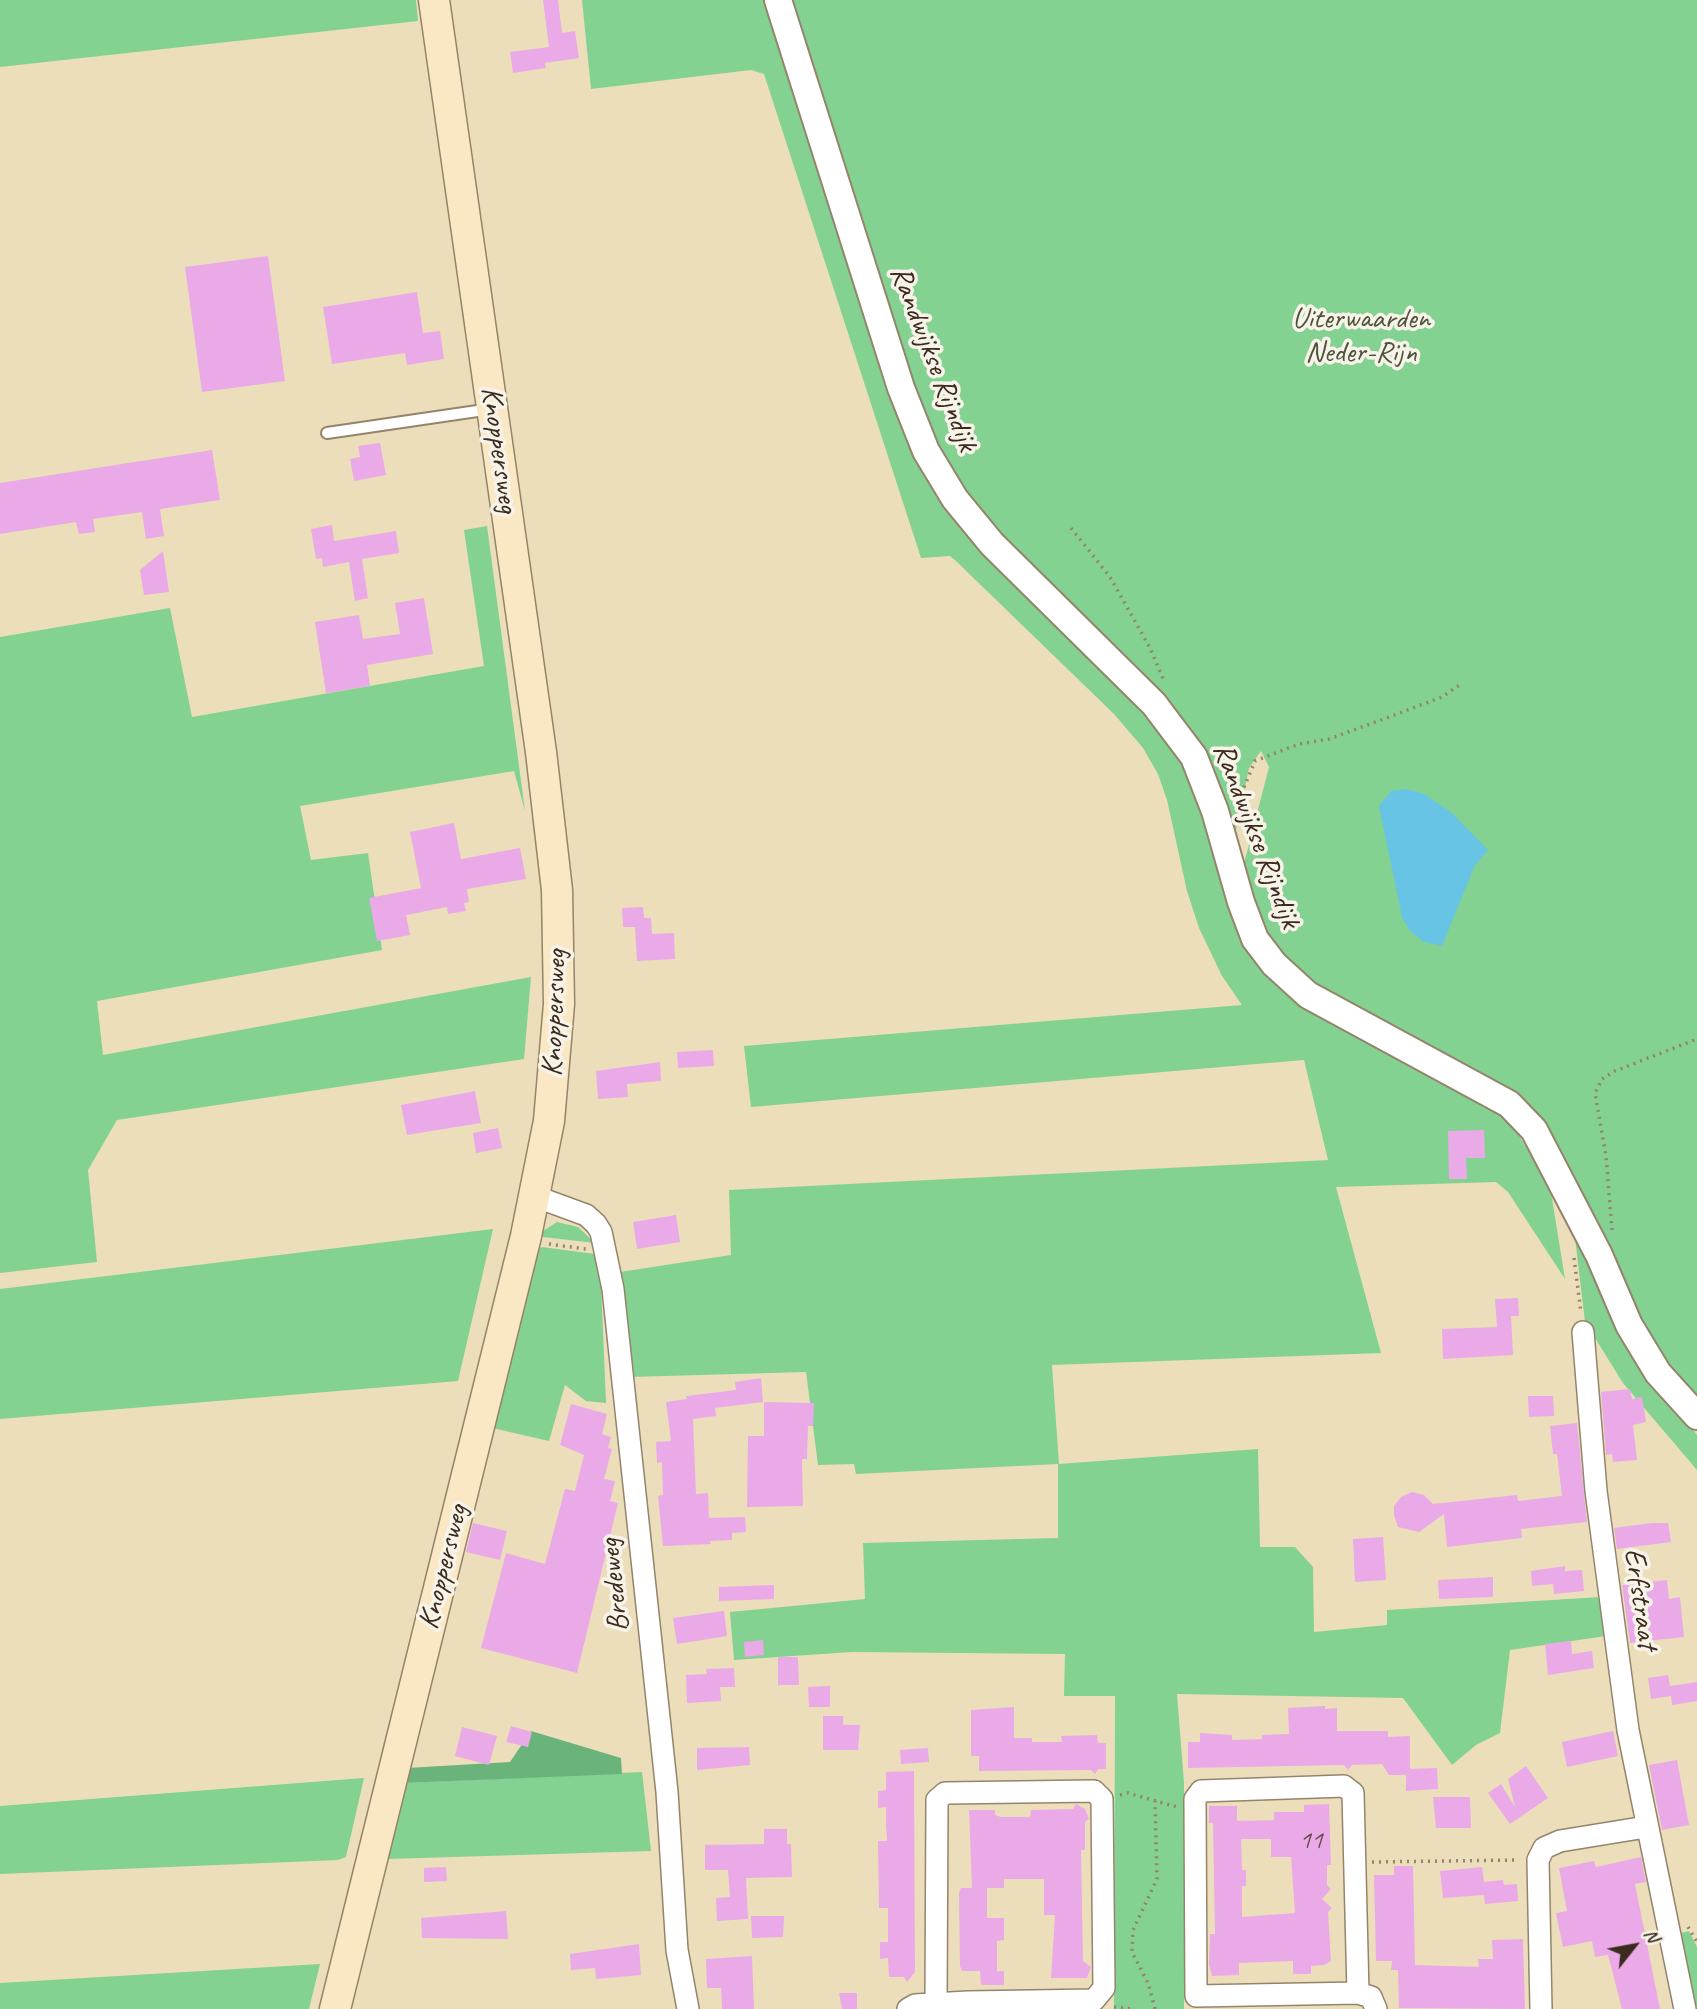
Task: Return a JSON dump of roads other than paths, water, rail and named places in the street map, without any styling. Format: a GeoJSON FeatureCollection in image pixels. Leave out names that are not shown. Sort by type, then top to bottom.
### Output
{"type":"FeatureCollection","features":[{"type":"Feature","properties":{"kind":"main road","name":"Knoppersweg"},"geometry":{"type":"LineString","coordinates":[[335,2009],[526,1236],[549,1122],[559,1004],[557,890],[493,408],[434,0]]}},
{"type":"Feature","properties":{"kind":"street","name":"Randwijkse Rijndijk"},"geometry":{"type":"LineString","coordinates":[[778,0],[901,388],[926,450],[955,499],[992,544],[1154,704],[1194,757],[1215,811],[1241,902],[1255,939],[1274,964],[1308,995],[1509,1104],[1534,1129],[1598,1255],[1629,1325],[1658,1373],[1697,1416]]}},
{"type":"Feature","properties":{"kind":"street","name":"Bredeweg"},"geometry":{"type":"LineString","coordinates":[[534,1196],[586,1215],[601,1232],[606,1251],[613,1289],[667,1793],[677,1950],[688,2009]]}},
{"type":"Feature","properties":{"kind":"street","name":"Erfstraat"},"geometry":{"type":"LineString","coordinates":[[1583,1332],[1596,1491],[1628,1730],[1685,2009]]}},
{"type":"Feature","properties":{"kind":"street"},"geometry":{"type":"LineString","coordinates":[[1358,1993],[1353,1793],[1344,1786],[1201,1791],[1195,1799],[1196,1997],[1358,1993],[1371,1997],[1376,2009]]}},
{"type":"Feature","properties":{"kind":"street"},"geometry":{"type":"LineString","coordinates":[[908,2009],[915,2005],[1094,2000],[1104,1988],[1102,1799],[1094,1791],[945,1793],[937,1800],[936,2004]]}},
{"type":"Feature","properties":{"kind":"street"},"geometry":{"type":"LineString","coordinates":[[1541,2009],[1538,1860],[1544,1848],[1560,1841],[1646,1827]]}},
{"type":"Feature","properties":{"kind":"lane"},"geometry":{"type":"LineString","coordinates":[[327,433],[493,408]]}},
{"type":"Feature","properties":{"kind":"water"},"geometry":{"type":"Polygon","coordinates":[[[1407,789],[1424,794],[1452,813],[1488,850],[1475,865],[1442,946],[1424,942],[1410,931],[1402,917],[1379,806],[1391,791],[1407,789]]]}},
{"type":"Feature","properties":{"kind":"park label","name":"Uiterwaarden Neder-Rijn"},"geometry":{"type":"Point","coordinates":[1361,336]}}]}
